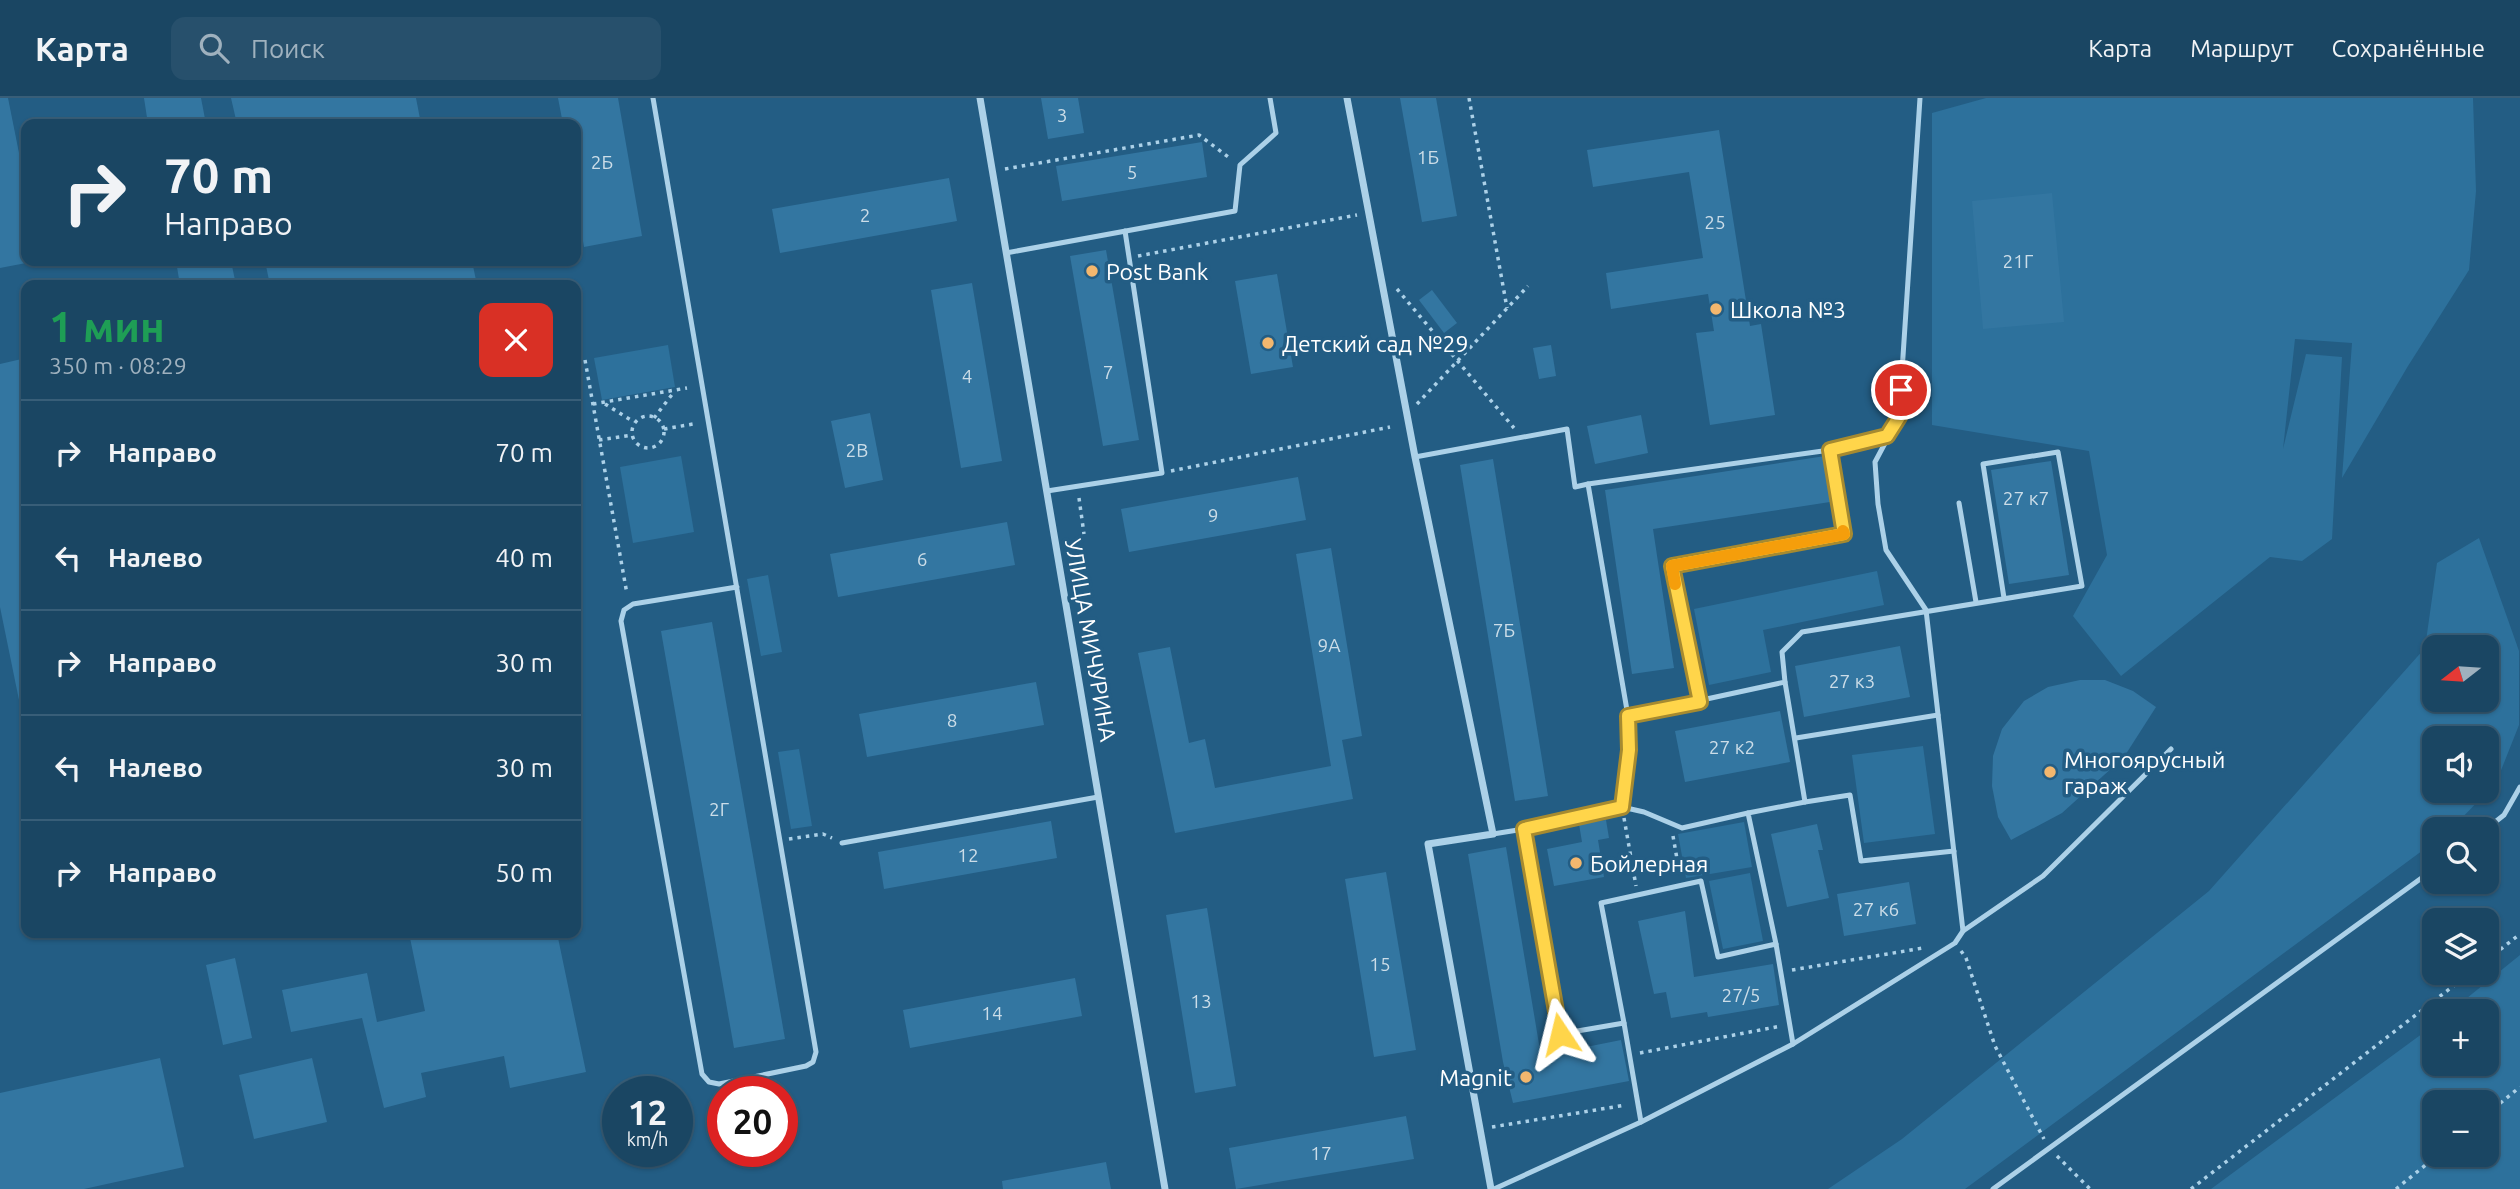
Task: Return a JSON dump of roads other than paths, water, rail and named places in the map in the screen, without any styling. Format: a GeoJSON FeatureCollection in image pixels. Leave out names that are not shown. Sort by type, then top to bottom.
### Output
{"type":"FeatureCollection","features":[{"type":"Feature","properties":{"kind":"street","name":"УЛИЦА МИЧУРИНА"},"geometry":{"type":"LineString","coordinates":[[980,98],[1165,1189]]}},
{"type":"Feature","properties":{"kind":"street"},"geometry":{"type":"LineString","coordinates":[[1347,98],[1415,457],[1493,834],[1428,844],[1492,1189]]}},
{"type":"Feature","properties":{"kind":"lane"},"geometry":{"type":"LineString","coordinates":[[653,98],[737,587],[816,1052],[813,1062],[806,1066],[719,1084],[709,1082],[702,1074],[621,621],[624,610],[633,604],[737,587]]}},
{"type":"Feature","properties":{"kind":"lane"},"geometry":{"type":"LineString","coordinates":[[1006,253],[1235,211],[1240,165],[1276,132],[1270,98]]}},
{"type":"Feature","properties":{"kind":"lane"},"geometry":{"type":"LineString","coordinates":[[1920,98],[1899,417],[1875,462],[1878,504],[1886,550],[1926,610],[1963,931]]}},
{"type":"Feature","properties":{"kind":"lane"},"geometry":{"type":"LineString","coordinates":[[1047,491],[1162,473],[1125,231]]}},
{"type":"Feature","properties":{"kind":"lane"},"geometry":{"type":"LineString","coordinates":[[1415,457],[1567,429],[1575,487],[1830,450],[1887,436]]}},
{"type":"Feature","properties":{"kind":"lane"},"geometry":{"type":"LineString","coordinates":[[1700,702],[1672,566],[1844,534],[1830,450]]}},
{"type":"Feature","properties":{"kind":"lane"},"geometry":{"type":"LineString","coordinates":[[1805,802],[1782,652],[1802,632],[2082,586],[2058,452],[1983,464],[2004,598]]}},
{"type":"Feature","properties":{"kind":"lane"},"geometry":{"type":"LineString","coordinates":[[1588,484],[1628,716],[1629,750],[1622,807]]}},
{"type":"Feature","properties":{"kind":"lane"},"geometry":{"type":"LineString","coordinates":[[1959,503],[1976,602]]}},
{"type":"Feature","properties":{"kind":"lane"},"geometry":{"type":"LineString","coordinates":[[1628,716],[1785,682]]}},
{"type":"Feature","properties":{"kind":"lane"},"geometry":{"type":"LineString","coordinates":[[1796,738],[1938,715]]}},
{"type":"Feature","properties":{"kind":"lane"},"geometry":{"type":"LineString","coordinates":[[1492,1189],[1641,1122],[1793,1044],[1955,943],[1963,931],[2043,876],[2171,749]]}},
{"type":"Feature","properties":{"kind":"lane"},"geometry":{"type":"LineString","coordinates":[[2499,819],[2520,788]]}},
{"type":"Feature","properties":{"kind":"lane"},"geometry":{"type":"LineString","coordinates":[[1493,834],[1622,807],[1644,812],[1682,828],[1850,795],[1861,861],[1954,850]]}},
{"type":"Feature","properties":{"kind":"lane"},"geometry":{"type":"LineString","coordinates":[[842,843],[1098,797]]}},
{"type":"Feature","properties":{"kind":"lane"},"geometry":{"type":"LineString","coordinates":[[1748,813],[1776,944],[1793,1044]]}},
{"type":"Feature","properties":{"kind":"lane"},"geometry":{"type":"LineString","coordinates":[[1524,829],[1560,1034],[1623,1023]]}},
{"type":"Feature","properties":{"kind":"lane"},"geometry":{"type":"LineString","coordinates":[[1993,1189],[2422,878]]}},
{"type":"Feature","properties":{"kind":"lane"},"geometry":{"type":"LineString","coordinates":[[1641,1122],[1601,902],[1701,881],[1718,957],[1776,944]]}},
{"type":"Feature","properties":{"kind":"place","name":"Post Bank"},"geometry":{"type":"Point","coordinates":[1092,271]}},
{"type":"Feature","properties":{"kind":"place","name":"Школа №3"},"geometry":{"type":"Point","coordinates":[1716,309]}},
{"type":"Feature","properties":{"kind":"place","name":"Детский сад №29"},"geometry":{"type":"Point","coordinates":[1268,343]}},
{"type":"Feature","properties":{"kind":"place","name":"Многоярусный гараж"},"geometry":{"type":"Point","coordinates":[2050,772]}},
{"type":"Feature","properties":{"kind":"place","name":"Бойлерная"},"geometry":{"type":"Point","coordinates":[1576,863]}},
{"type":"Feature","properties":{"kind":"place","name":"Magnit"},"geometry":{"type":"Point","coordinates":[1526,1077]}}]}
